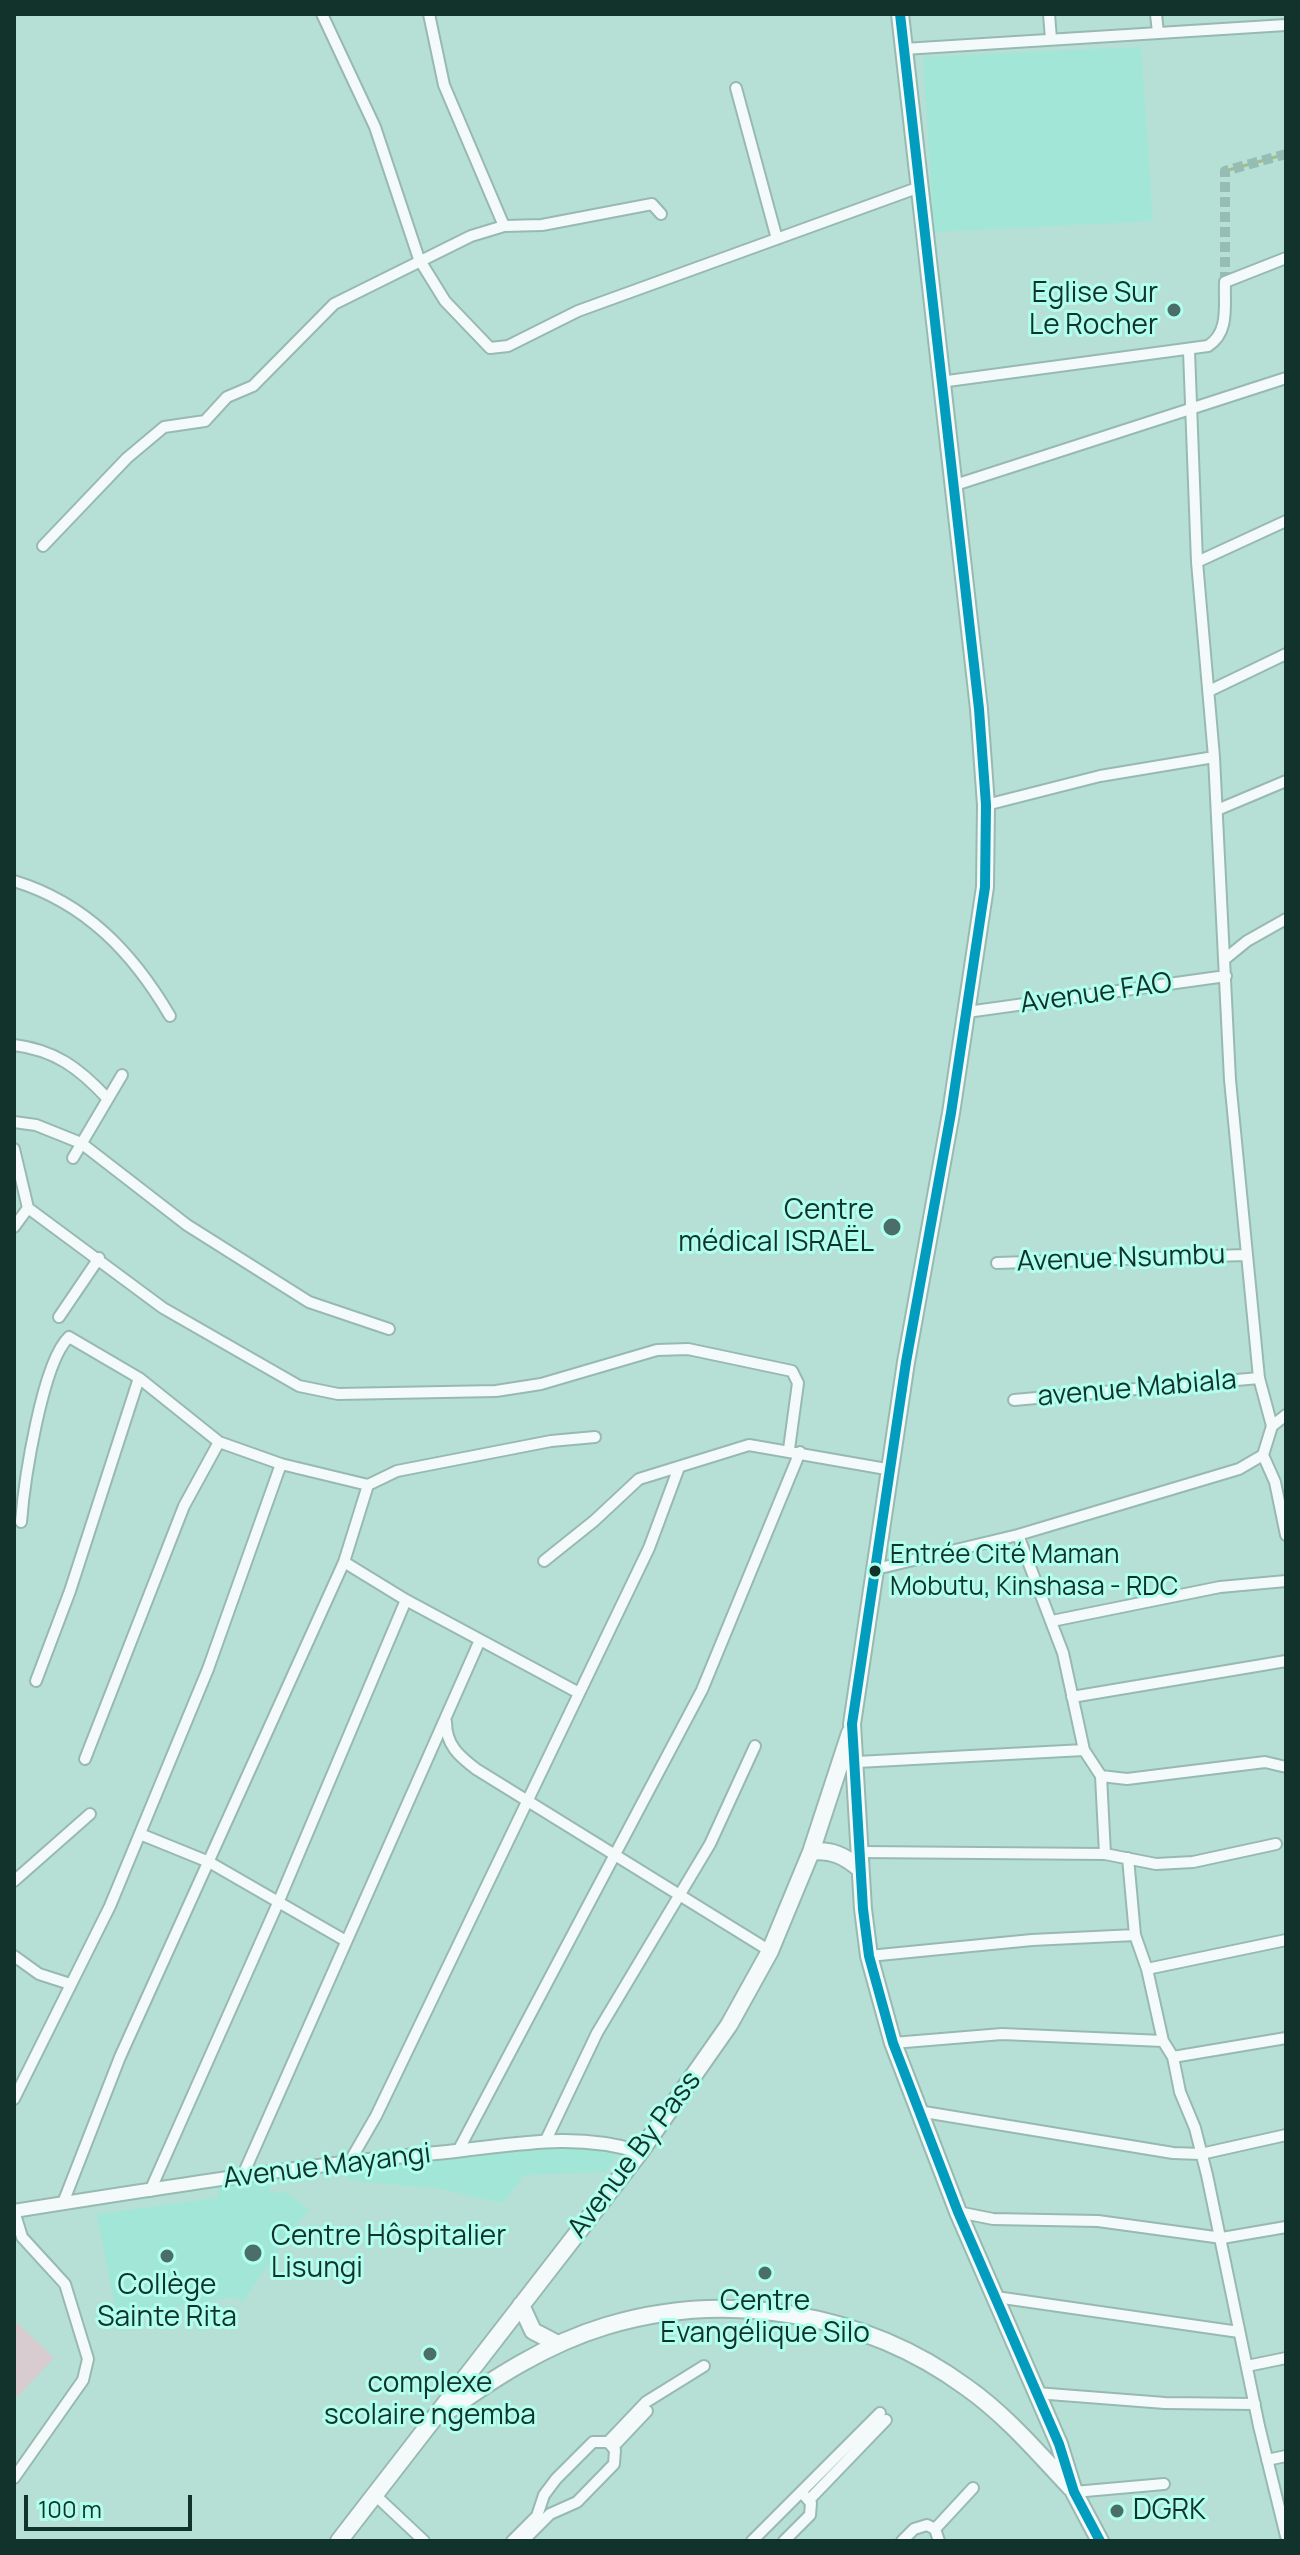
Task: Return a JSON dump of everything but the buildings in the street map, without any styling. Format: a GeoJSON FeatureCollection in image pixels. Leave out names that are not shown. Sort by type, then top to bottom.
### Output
{"type":"FeatureCollection","features":[{"type":"Feature","properties":{"kind":"highway"},"geometry":{"type":"LineString","coordinates":[[900,14],[917,188],[979,709],[986,805],[985,887],[967,1012],[906,1362],[852,1724],[857,1762],[859,1860],[869,1956],[893,2043],[958,2212],[1095,2538]]}},
{"type":"Feature","properties":{"kind":"highway","name":"Avenue By Pass"},"geometry":{"type":"LineString","coordinates":[[339,2541],[640,2152],[729,2025],[770,1951],[811,1852],[852,1724]]}},
{"type":"Feature","properties":{"kind":"highway"},"geometry":{"type":"LineString","coordinates":[[811,1852],[823,1850],[859,1860]]}},
{"type":"Feature","properties":{"kind":"highway"},"geometry":{"type":"LineString","coordinates":[[521,2305],[533,2331],[558,2344]]}},
{"type":"Feature","properties":{"kind":"highway"},"geometry":{"type":"LineString","coordinates":[[427,2426],[487,2383],[558,2344],[608,2325],[716,2308],[810,2316],[902,2350],[964,2385],[995,2409],[1074,2492]]}},
{"type":"Feature","properties":{"kind":"street"},"geometry":{"type":"LineString","coordinates":[[322,14],[375,127],[419,259],[466,326],[490,348],[498,350],[578,311],[917,188]]}},
{"type":"Feature","properties":{"kind":"street"},"geometry":{"type":"LineString","coordinates":[[429,14],[444,85],[504,226]]}},
{"type":"Feature","properties":{"kind":"street"},"geometry":{"type":"LineString","coordinates":[[1049,14],[1051,39]]}},
{"type":"Feature","properties":{"kind":"street"},"geometry":{"type":"LineString","coordinates":[[1156,14],[1158,33]]}},
{"type":"Feature","properties":{"kind":"street"},"geometry":{"type":"LineString","coordinates":[[904,49],[1286,25]]}},
{"type":"Feature","properties":{"kind":"street"},"geometry":{"type":"LineString","coordinates":[[736,88],[777,239]]}},
{"type":"Feature","properties":{"kind":"street"},"geometry":{"type":"LineString","coordinates":[[43,546],[99,485],[159,431],[169,425],[205,421],[227,397],[261,380],[318,316],[334,304],[419,259],[471,236],[504,226],[542,225],[652,204],[661,214]]}},
{"type":"Feature","properties":{"kind":"street"},"geometry":{"type":"LineString","coordinates":[[940,382],[1189,351],[1218,340],[1223,330],[1225,282],[1286,258]]}},
{"type":"Feature","properties":{"kind":"street"},"geometry":{"type":"LineString","coordinates":[[1189,351],[1197,562],[1214,757],[1245,1255],[1259,1378],[1272,1426],[1263,1455],[1275,1482],[1286,1535]]}},
{"type":"Feature","properties":{"kind":"street"},"geometry":{"type":"LineString","coordinates":[[952,486],[1286,378]]}},
{"type":"Feature","properties":{"kind":"street"},"geometry":{"type":"LineString","coordinates":[[1197,562],[1286,521]]}},
{"type":"Feature","properties":{"kind":"street"},"geometry":{"type":"LineString","coordinates":[[1209,691],[1286,654]]}},
{"type":"Feature","properties":{"kind":"street"},"geometry":{"type":"LineString","coordinates":[[986,805],[1100,776],[1214,757]]}},
{"type":"Feature","properties":{"kind":"street"},"geometry":{"type":"LineString","coordinates":[[1217,810],[1286,781]]}},
{"type":"Feature","properties":{"kind":"street"},"geometry":{"type":"LineString","coordinates":[[14,881],[64,905],[105,933],[144,972],[170,1016]]}},
{"type":"Feature","properties":{"kind":"street"},"geometry":{"type":"LineString","coordinates":[[1225,959],[1247,941],[1286,919]]}},
{"type":"Feature","properties":{"kind":"street","name":"Avenue FAO"},"geometry":{"type":"LineString","coordinates":[[967,1012],[1226,976]]}},
{"type":"Feature","properties":{"kind":"street"},"geometry":{"type":"LineString","coordinates":[[14,1045],[42,1048],[60,1057],[107,1098]]}},
{"type":"Feature","properties":{"kind":"street"},"geometry":{"type":"LineString","coordinates":[[73,1158],[122,1075]]}},
{"type":"Feature","properties":{"kind":"street"},"geometry":{"type":"LineString","coordinates":[[14,1122],[36,1125],[81,1143],[234,1257],[309,1302],[389,1329]]}},
{"type":"Feature","properties":{"kind":"street"},"geometry":{"type":"LineString","coordinates":[[14,1149],[28,1208],[163,1308],[299,1386],[338,1394],[496,1391],[541,1384],[626,1357],[672,1350],[733,1356],[792,1371],[798,1383],[795,1451],[702,1690],[458,2151]]}},
{"type":"Feature","properties":{"kind":"street"},"geometry":{"type":"LineString","coordinates":[[14,1227],[28,1208]]}},
{"type":"Feature","properties":{"kind":"street","name":"Avenue Nsumbu"},"geometry":{"type":"LineString","coordinates":[[997,1263],[1245,1255]]}},
{"type":"Feature","properties":{"kind":"street"},"geometry":{"type":"LineString","coordinates":[[59,1317],[99,1258]]}},
{"type":"Feature","properties":{"kind":"street"},"geometry":{"type":"LineString","coordinates":[[21,1522],[28,1465],[50,1369],[67,1338],[71,1337],[139,1378],[219,1442],[281,1464],[368,1485],[397,1471],[525,1445],[595,1437]]}},
{"type":"Feature","properties":{"kind":"street"},"geometry":{"type":"LineString","coordinates":[[36,1681],[70,1591],[139,1378]]}},
{"type":"Feature","properties":{"kind":"street","name":"avenue Mabiala"},"geometry":{"type":"LineString","coordinates":[[1014,1400],[1259,1378]]}},
{"type":"Feature","properties":{"kind":"street"},"geometry":{"type":"LineString","coordinates":[[1272,1426],[1286,1415]]}},
{"type":"Feature","properties":{"kind":"street"},"geometry":{"type":"LineString","coordinates":[[85,1759],[184,1506],[219,1442]]}},
{"type":"Feature","properties":{"kind":"street"},"geometry":{"type":"LineString","coordinates":[[544,1561],[614,1504],[628,1486],[639,1479],[678,1470],[749,1445],[892,1470]]}},
{"type":"Feature","properties":{"kind":"street"},"geometry":{"type":"LineString","coordinates":[[876,1569],[1018,1535],[1239,1469],[1263,1455]]}},
{"type":"Feature","properties":{"kind":"street"},"geometry":{"type":"LineString","coordinates":[[14,2099],[110,1906],[208,1669],[281,1464]]}},
{"type":"Feature","properties":{"kind":"street"},"geometry":{"type":"LineString","coordinates":[[350,2161],[376,2116],[649,1548],[678,1470]]}},
{"type":"Feature","properties":{"kind":"street"},"geometry":{"type":"LineString","coordinates":[[63,2203],[120,2057],[344,1562],[368,1485]]}},
{"type":"Feature","properties":{"kind":"street"},"geometry":{"type":"LineString","coordinates":[[1018,1535],[1063,1653],[1084,1750],[1101,1776],[1105,1854]]}},
{"type":"Feature","properties":{"kind":"street"},"geometry":{"type":"LineString","coordinates":[[344,1562],[406,1600],[579,1693]]}},
{"type":"Feature","properties":{"kind":"street"},"geometry":{"type":"LineString","coordinates":[[1052,1621],[1220,1587],[1286,1581]]}},
{"type":"Feature","properties":{"kind":"street"},"geometry":{"type":"LineString","coordinates":[[150,2191],[278,1903],[406,1600]]}},
{"type":"Feature","properties":{"kind":"street"},"geometry":{"type":"LineString","coordinates":[[242,2177],[480,1640]]}},
{"type":"Feature","properties":{"kind":"street"},"geometry":{"type":"LineString","coordinates":[[1072,1697],[1286,1661]]}},
{"type":"Feature","properties":{"kind":"street"},"geometry":{"type":"LineString","coordinates":[[446,1716],[449,1742],[458,1756],[770,1951]]}},
{"type":"Feature","properties":{"kind":"street"},"geometry":{"type":"LineString","coordinates":[[546,2140],[597,2033],[710,1844],[755,1746]]}},
{"type":"Feature","properties":{"kind":"street"},"geometry":{"type":"LineString","coordinates":[[857,1762],[1084,1750]]}},
{"type":"Feature","properties":{"kind":"street"},"geometry":{"type":"LineString","coordinates":[[1101,1776],[1127,1779],[1265,1762],[1286,1767]]}},
{"type":"Feature","properties":{"kind":"street"},"geometry":{"type":"LineString","coordinates":[[14,1881],[90,1814]]}},
{"type":"Feature","properties":{"kind":"street"},"geometry":{"type":"LineString","coordinates":[[140,1834],[209,1862],[346,1941]]}},
{"type":"Feature","properties":{"kind":"street"},"geometry":{"type":"LineString","coordinates":[[859,1860],[1105,1854],[1156,1864],[1193,1862],[1276,1844]]}},
{"type":"Feature","properties":{"kind":"street"},"geometry":{"type":"LineString","coordinates":[[1128,1858],[1128,1888],[1135,1935],[1147,1969],[1163,2041],[1173,2057],[1180,2092],[1201,2154],[1286,2536]]}},
{"type":"Feature","properties":{"kind":"street"},"geometry":{"type":"LineString","coordinates":[[869,1956],[1032,1940],[1135,1935]]}},
{"type":"Feature","properties":{"kind":"street"},"geometry":{"type":"LineString","coordinates":[[1147,1969],[1286,1940]]}},
{"type":"Feature","properties":{"kind":"street"},"geometry":{"type":"LineString","coordinates":[[14,1956],[39,1974],[70,1984]]}},
{"type":"Feature","properties":{"kind":"street"},"geometry":{"type":"LineString","coordinates":[[893,2043],[1002,2034],[1163,2041]]}},
{"type":"Feature","properties":{"kind":"street"},"geometry":{"type":"LineString","coordinates":[[1173,2057],[1286,2038]]}},
{"type":"Feature","properties":{"kind":"street"},"geometry":{"type":"LineString","coordinates":[[918,2111],[1173,2153],[1201,2154],[1286,2135]]}},
{"type":"Feature","properties":{"kind":"street","name":"Avenue Mayangi"},"geometry":{"type":"LineString","coordinates":[[14,2211],[350,2161],[546,2140],[611,2143],[640,2152]]}},
{"type":"Feature","properties":{"kind":"street"},"geometry":{"type":"LineString","coordinates":[[14,2211],[22,2237],[65,2284],[88,2359],[83,2380],[14,2478]]}},
{"type":"Feature","properties":{"kind":"street"},"geometry":{"type":"LineString","coordinates":[[958,2212],[993,2219],[1098,2221],[1222,2238],[1286,2227]]}},
{"type":"Feature","properties":{"kind":"street"},"geometry":{"type":"LineString","coordinates":[[996,2297],[1239,2332]]}},
{"type":"Feature","properties":{"kind":"street"},"geometry":{"type":"LineString","coordinates":[[1247,2366],[1286,2358]]}},
{"type":"Feature","properties":{"kind":"street"},"geometry":{"type":"LineString","coordinates":[[610,2444],[646,2402],[704,2366]]}},
{"type":"Feature","properties":{"kind":"street"},"geometry":{"type":"LineString","coordinates":[[1036,2393],[1165,2403],[1255,2404]]}},
{"type":"Feature","properties":{"kind":"street"},"geometry":{"type":"LineString","coordinates":[[610,2444],[647,2411]]}},
{"type":"Feature","properties":{"kind":"street"},"geometry":{"type":"LineString","coordinates":[[806,2497],[883,2417]]}},
{"type":"Feature","properties":{"kind":"street"},"geometry":{"type":"LineString","coordinates":[[512,2541],[546,2511],[570,2507],[614,2464],[616,2454],[610,2444],[597,2440],[549,2488],[546,2511],[523,2541]]}},
{"type":"Feature","properties":{"kind":"street"},"geometry":{"type":"LineString","coordinates":[[1267,2460],[1286,2456]]}},
{"type":"Feature","properties":{"kind":"street"},"geometry":{"type":"LineString","coordinates":[[1074,2492],[1164,2484]]}},
{"type":"Feature","properties":{"kind":"street"},"geometry":{"type":"LineString","coordinates":[[935,2529],[973,2488]]}},
{"type":"Feature","properties":{"kind":"street"},"geometry":{"type":"LineString","coordinates":[[752,2541],[797,2493],[806,2497]]}},
{"type":"Feature","properties":{"kind":"street"},"geometry":{"type":"LineString","coordinates":[[374,2494],[424,2541]]}},
{"type":"Feature","properties":{"kind":"street"},"geometry":{"type":"LineString","coordinates":[[784,2541],[810,2515],[806,2497]]}},
{"type":"Feature","properties":{"kind":"street"},"geometry":{"type":"LineString","coordinates":[[902,2541],[921,2526],[935,2529]]}},
{"type":"Feature","properties":{"kind":"street"},"geometry":{"type":"LineString","coordinates":[[935,2529],[939,2541]]}},
{"type":"Feature","properties":{"kind":"shaded area"},"geometry":{"type":"Polygon","coordinates":[[[1141,47],[1153,221],[934,232],[923,57],[1141,47]]]}},
{"type":"Feature","properties":{"kind":"shaded area"},"geometry":{"type":"Polygon","coordinates":[[[546,2144],[619,2151],[606,2172],[524,2175],[503,2203],[441,2189],[346,2180],[357,2166],[546,2144]]]}},
{"type":"Feature","properties":{"kind":"shaded area","name":"Collège Sainte Rita"},"geometry":{"type":"Polygon","coordinates":[[[269,2181],[270,2193],[285,2192],[309,2209],[242,2302],[236,2297],[117,2317],[97,2214],[219,2198],[217,2187],[269,2181]]]}},
{"type":"Feature","properties":{"kind":"shaded area"},"geometry":{"type":"Polygon","coordinates":[[[14,2320],[54,2358],[14,2400],[14,2320]]]}},
{"type":"Feature","properties":{"kind":"waterway"},"geometry":{"type":"LineString","coordinates":[[1225,171],[1286,154]]}},
{"type":"Feature","properties":{"kind":"tunnel"},"geometry":{"type":"LineString","coordinates":[[1225,282],[1225,171],[1286,154]]}},
{"type":"Feature","properties":{"kind":"transit line"},"geometry":{"type":"LineString","coordinates":[[900,14],[979,709],[986,805],[985,887],[951,1113],[906,1362],[852,1724],[863,1909],[869,1956],[893,2043],[958,2212],[1059,2444],[1074,2492],[1100,2541]]}},
{"type":"Feature","properties":{"kind":"place","name":"Eglise Sur Le Rocher"},"geometry":{"type":"Point","coordinates":[1174,310]}},
{"type":"Feature","properties":{"kind":"place","name":"Centre médical ISRAËL"},"geometry":{"type":"Point","coordinates":[892,1227]}},
{"type":"Feature","properties":{"kind":"place","name":"Entrée Cité Maman Mobutu, Kinshasa - RDC"},"geometry":{"type":"Point","coordinates":[875,1571]}},
{"type":"Feature","properties":{"kind":"place","name":"Centre Hôspitalier Lisungi"},"geometry":{"type":"Point","coordinates":[253,2253]}},
{"type":"Feature","properties":{"kind":"place","name":"Collège Sainte Rita"},"geometry":{"type":"Point","coordinates":[167,2256]}},
{"type":"Feature","properties":{"kind":"place","name":"Centre Evangélique Silo"},"geometry":{"type":"Point","coordinates":[765,2273]}},
{"type":"Feature","properties":{"kind":"place","name":"complexe scolaire ngemba"},"geometry":{"type":"Point","coordinates":[430,2354]}},
{"type":"Feature","properties":{"kind":"place","name":"DGRK"},"geometry":{"type":"Point","coordinates":[1117,2511]}}]}
